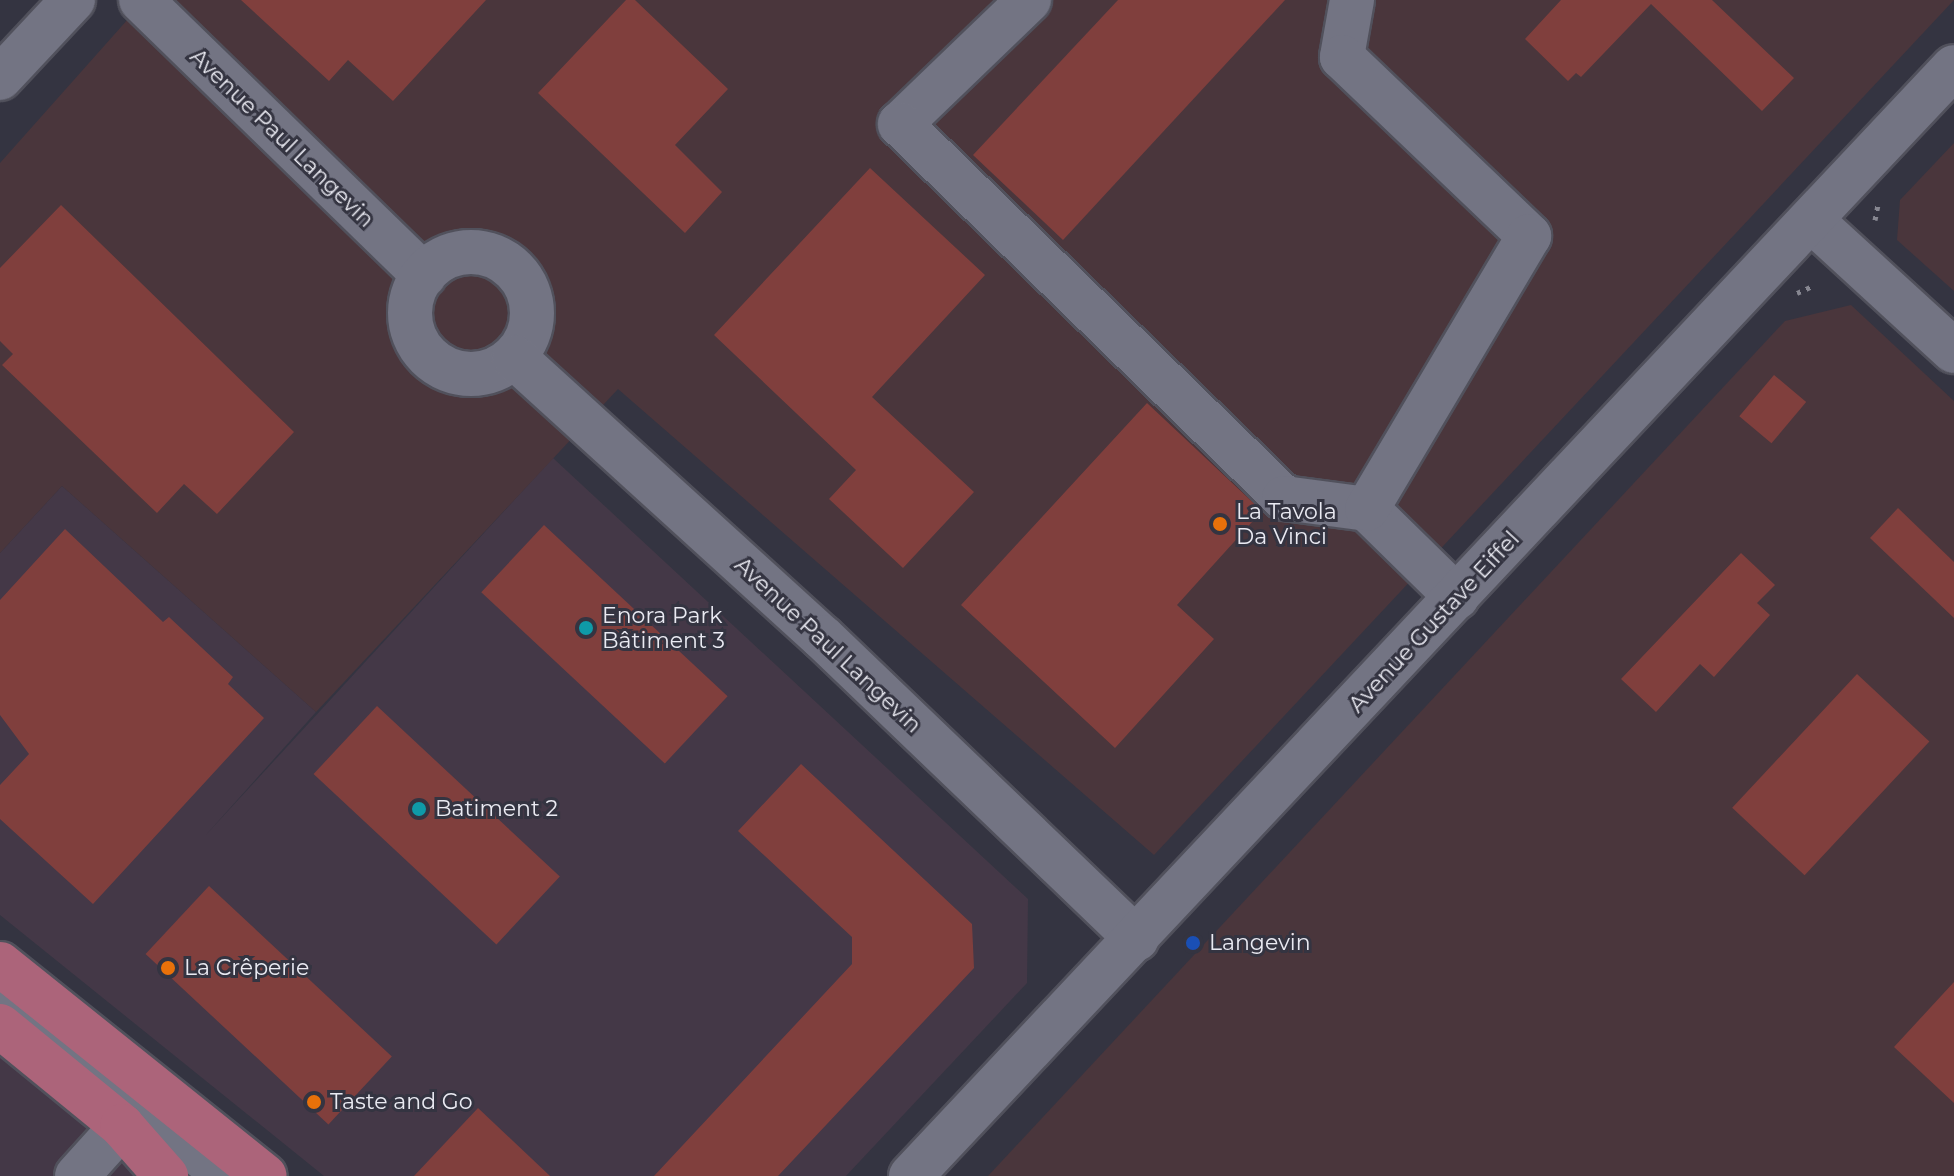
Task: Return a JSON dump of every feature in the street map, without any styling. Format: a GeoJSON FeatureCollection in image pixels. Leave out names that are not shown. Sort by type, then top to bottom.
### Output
{"type":"FeatureCollection","features":[{"type":"Feature","properties":{"kind":"main road"},"geometry":{"type":"LineString","coordinates":[[0,964],[265,1176]]}},
{"type":"Feature","properties":{"kind":"main road"},"geometry":{"type":"LineString","coordinates":[[0,1026],[122,1126],[166,1176]]}},
{"type":"Feature","properties":{"kind":"street"},"geometry":{"type":"LineString","coordinates":[[0,78],[73,0]]}},
{"type":"Feature","properties":{"kind":"street","name":"Avenue Paul Langevin"},"geometry":{"type":"LineString","coordinates":[[141,0],[424,275]]}},
{"type":"Feature","properties":{"kind":"street"},"geometry":{"type":"LineString","coordinates":[[1029,0],[900,124],[1284,498],[1367,509],[1457,597]]}},
{"type":"Feature","properties":{"kind":"street"},"geometry":{"type":"LineString","coordinates":[[1352,0],[1342,57],[1529,236],[1367,509]]}},
{"type":"Feature","properties":{"kind":"street","name":"Avenue Gustave Eiffel"},"geometry":{"type":"LineString","coordinates":[[911,1176],[1954,67]]}},
{"type":"Feature","properties":{"kind":"street"},"geometry":{"type":"LineString","coordinates":[[1811,220],[1954,351]]}},
{"type":"Feature","properties":{"kind":"street"},"geometry":{"type":"LineString","coordinates":[[466,253],[496,257],[512,267],[525,283],[532,322],[514,357],[498,368],[459,373],[425,353],[410,314],[424,275],[438,262],[466,253]]}},
{"type":"Feature","properties":{"kind":"street","name":"Avenue Paul Langevin"},"geometry":{"type":"LineString","coordinates":[[514,357],[822,637],[1137,939]]}},
{"type":"Feature","properties":{"kind":"street"},"geometry":{"type":"LineString","coordinates":[[0,996],[226,1176]]}},
{"type":"Feature","properties":{"kind":"street"},"geometry":{"type":"LineString","coordinates":[[77,1176],[122,1126]]}},
{"type":"Feature","properties":{"kind":"shaded area"},"geometry":{"type":"Polygon","coordinates":[[[145,0],[1954,0],[1154,855],[618,389],[316,712],[62,486],[0,553],[0,163],[145,0]]]}},
{"type":"Feature","properties":{"kind":"shaded area"},"geometry":{"type":"Polygon","coordinates":[[[1954,143],[1954,291],[1897,240],[1900,200],[1954,143]]]}},
{"type":"Feature","properties":{"kind":"shaded area"},"geometry":{"type":"Polygon","coordinates":[[[1851,305],[1954,401],[1954,1176],[988,1176],[1785,321],[1851,305]]]}},
{"type":"Feature","properties":{"kind":"shaded area"},"geometry":{"type":"Polygon","coordinates":[[[553,458],[1028,899],[1027,983],[846,1176],[324,1176],[0,915],[0,553],[62,486],[316,712],[204,837],[553,458]]]}},
{"type":"Feature","properties":{"kind":"shaded area"},"geometry":{"type":"Polygon","coordinates":[[[0,1038],[171,1176],[0,1176],[0,1038]]]}},
{"type":"Feature","properties":{"kind":"building"},"geometry":{"type":"Polygon","coordinates":[[[241,0],[486,0],[393,101],[348,60],[329,81],[241,0]]]}},
{"type":"Feature","properties":{"kind":"building"},"geometry":{"type":"Polygon","coordinates":[[[626,0],[635,0],[728,89],[675,145],[722,192],[685,233],[538,93],[626,0]]]}},
{"type":"Feature","properties":{"kind":"building"},"geometry":{"type":"Polygon","coordinates":[[[1118,0],[1285,0],[1063,240],[973,155],[1118,0]]]}},
{"type":"Feature","properties":{"kind":"building"},"geometry":{"type":"Polygon","coordinates":[[[1561,0],[1712,0],[1794,78],[1762,111],[1651,4],[1581,77],[1576,73],[1568,81],[1525,39],[1561,0]]]}},
{"type":"Feature","properties":{"kind":"building"},"geometry":{"type":"Polygon","coordinates":[[[870,168],[985,275],[872,397],[974,492],[903,568],[829,499],[856,470],[714,335],[870,168]]]}},
{"type":"Feature","properties":{"kind":"building"},"geometry":{"type":"Polygon","coordinates":[[[61,205],[294,432],[217,514],[184,484],[157,513],[2,365],[13,354],[0,341],[0,268],[61,205]]]}},
{"type":"Feature","properties":{"kind":"building"},"geometry":{"type":"Polygon","coordinates":[[[1774,375],[1806,402],[1771,443],[1739,416],[1774,375]]]}},
{"type":"Feature","properties":{"kind":"building"},"geometry":{"type":"Polygon","coordinates":[[[1147,403],[1262,511],[1177,605],[1214,639],[1115,748],[961,605],[1147,403]]]}},
{"type":"Feature","properties":{"kind":"building"},"geometry":{"type":"Polygon","coordinates":[[[1898,508],[1954,562],[1954,618],[1870,538],[1898,508]]]}},
{"type":"Feature","properties":{"kind":"building","name":"Enora Park Bâtiment 3"},"geometry":{"type":"Polygon","coordinates":[[[544,525],[728,696],[665,763],[481,592],[544,525]]]}},
{"type":"Feature","properties":{"kind":"building"},"geometry":{"type":"Polygon","coordinates":[[[65,529],[163,622],[169,617],[233,677],[228,684],[264,718],[93,904],[0,819],[0,785],[29,754],[0,715],[0,600],[65,529]]]}},
{"type":"Feature","properties":{"kind":"building"},"geometry":{"type":"Polygon","coordinates":[[[1741,553],[1775,585],[1757,603],[1770,615],[1714,677],[1700,664],[1656,712],[1621,679],[1741,553]]]}},
{"type":"Feature","properties":{"kind":"building"},"geometry":{"type":"Polygon","coordinates":[[[1857,674],[1929,742],[1805,875],[1732,808],[1857,674]]]}},
{"type":"Feature","properties":{"kind":"building","name":"Batiment 2"},"geometry":{"type":"Polygon","coordinates":[[[377,706],[560,876],[496,945],[314,774],[377,706]]]}},
{"type":"Feature","properties":{"kind":"building"},"geometry":{"type":"Polygon","coordinates":[[[801,764],[972,924],[974,968],[778,1176],[654,1176],[852,964],[852,937],[738,831],[801,764]]]}},
{"type":"Feature","properties":{"kind":"building"},"geometry":{"type":"Polygon","coordinates":[[[209,886],[392,1056],[328,1125],[146,954],[209,886]]]}},
{"type":"Feature","properties":{"kind":"building"},"geometry":{"type":"Polygon","coordinates":[[[1954,982],[1954,1103],[1894,1047],[1954,982]]]}},
{"type":"Feature","properties":{"kind":"building"},"geometry":{"type":"Polygon","coordinates":[[[478,1108],[550,1176],[414,1176],[478,1108]]]}},
{"type":"Feature","properties":{"kind":"place","name":"La Tavola Da Vinci"},"geometry":{"type":"Point","coordinates":[1220,524]}},
{"type":"Feature","properties":{"kind":"place","name":"Enora Park Bâtiment 3"},"geometry":{"type":"Point","coordinates":[586,628]}},
{"type":"Feature","properties":{"kind":"place","name":"Batiment 2"},"geometry":{"type":"Point","coordinates":[419,809]}},
{"type":"Feature","properties":{"kind":"place","name":"Langevin"},"geometry":{"type":"Point","coordinates":[1193,943]}},
{"type":"Feature","properties":{"kind":"place","name":"La Crêperie"},"geometry":{"type":"Point","coordinates":[168,968]}},
{"type":"Feature","properties":{"kind":"place","name":"Taste and Go"},"geometry":{"type":"Point","coordinates":[314,1102]}}]}
